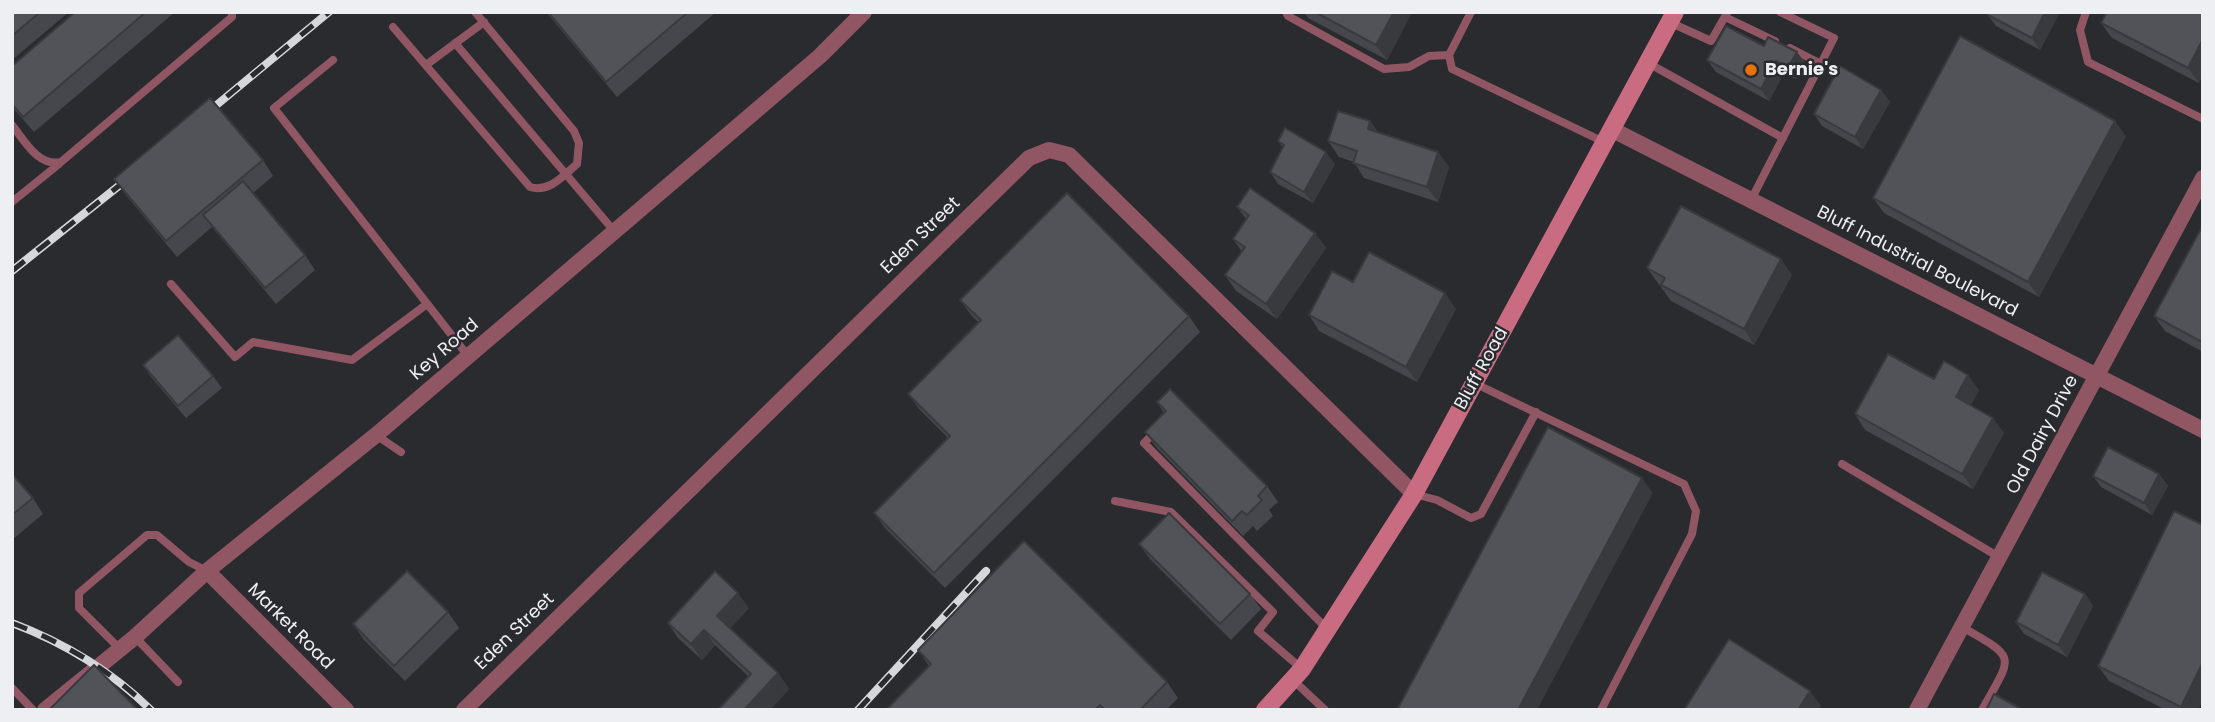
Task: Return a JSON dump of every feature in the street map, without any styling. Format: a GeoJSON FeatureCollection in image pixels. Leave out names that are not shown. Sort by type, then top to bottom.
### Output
{"type":"FeatureCollection","features":[{"type":"Feature","properties":{"kind":"main road","name":"Bluff Road"},"geometry":{"type":"LineString","coordinates":[[1265,710],[1297,674],[1414,494],[1672,17]]}},
{"type":"Feature","properties":{"kind":"street","name":"Key Road"},"geometry":{"type":"LineString","coordinates":[[46,710],[135,637],[206,571],[376,435],[820,56],[864,12]]}},
{"type":"Feature","properties":{"kind":"street","name":"Bluff Industrial Boulevard"},"geometry":{"type":"LineString","coordinates":[[1609,136],[1751,200],[2203,430]]}},
{"type":"Feature","properties":{"kind":"street","name":"Eden Street"},"geometry":{"type":"LineString","coordinates":[[464,710],[1029,158],[1049,150],[1069,155],[1414,494]]}},
{"type":"Feature","properties":{"kind":"street","name":"Old Dairy Drive"},"geometry":{"type":"LineString","coordinates":[[1917,710],[2203,178]]}},
{"type":"Feature","properties":{"kind":"street","name":"Market Road"},"geometry":{"type":"LineString","coordinates":[[206,571],[346,710]]}},
{"type":"Feature","properties":{"kind":"lane"},"geometry":{"type":"LineString","coordinates":[[12,202],[232,17],[232,12]]}},
{"type":"Feature","properties":{"kind":"lane"},"geometry":{"type":"LineString","coordinates":[[393,27],[530,187],[540,190],[549,187],[577,164],[580,156],[574,131],[475,12]]}},
{"type":"Feature","properties":{"kind":"lane"},"geometry":{"type":"LineString","coordinates":[[1286,12],[1287,16],[1384,69],[1409,67],[1429,56],[1449,55]]}},
{"type":"Feature","properties":{"kind":"lane"},"geometry":{"type":"LineString","coordinates":[[1471,12],[1449,55],[1452,69],[1609,136]]}},
{"type":"Feature","properties":{"kind":"lane"},"geometry":{"type":"LineString","coordinates":[[1751,200],[1835,38],[1780,12]]}},
{"type":"Feature","properties":{"kind":"lane"},"geometry":{"type":"LineString","coordinates":[[2086,12],[2080,30],[2088,62],[2203,119]]}},
{"type":"Feature","properties":{"kind":"lane"},"geometry":{"type":"LineString","coordinates":[[1672,17],[1711,41],[1726,15],[1821,64]]}},
{"type":"Feature","properties":{"kind":"lane"},"geometry":{"type":"LineString","coordinates":[[426,65],[484,22]]}},
{"type":"Feature","properties":{"kind":"lane"},"geometry":{"type":"LineString","coordinates":[[455,43],[614,231]]}},
{"type":"Feature","properties":{"kind":"lane"},"geometry":{"type":"LineString","coordinates":[[333,60],[274,108],[468,356]]}},
{"type":"Feature","properties":{"kind":"lane"},"geometry":{"type":"LineString","coordinates":[[1648,63],[1783,138]]}},
{"type":"Feature","properties":{"kind":"lane"},"geometry":{"type":"LineString","coordinates":[[12,125],[42,161],[52,164],[61,162]]}},
{"type":"Feature","properties":{"kind":"lane"},"geometry":{"type":"LineString","coordinates":[[171,284],[235,357],[253,342],[352,360],[427,304]]}},
{"type":"Feature","properties":{"kind":"lane"},"geometry":{"type":"LineString","coordinates":[[1475,383],[1684,484],[1696,511],[1692,534],[1601,710]]}},
{"type":"Feature","properties":{"kind":"lane"},"geometry":{"type":"LineString","coordinates":[[1414,494],[1437,500],[1471,518],[1481,514],[1536,412]]}},
{"type":"Feature","properties":{"kind":"lane"},"geometry":{"type":"LineString","coordinates":[[1163,423],[1144,443],[1328,629]]}},
{"type":"Feature","properties":{"kind":"lane"},"geometry":{"type":"LineString","coordinates":[[376,435],[401,452]]}},
{"type":"Feature","properties":{"kind":"lane"},"geometry":{"type":"LineString","coordinates":[[1842,464],[1999,557]]}},
{"type":"Feature","properties":{"kind":"lane"},"geometry":{"type":"LineString","coordinates":[[1115,501],[1171,512],[1273,612],[1258,631],[1325,710]]}},
{"type":"Feature","properties":{"kind":"lane"},"geometry":{"type":"LineString","coordinates":[[120,649],[79,608],[79,593],[147,535],[157,535],[188,562],[206,571]]}},
{"type":"Feature","properties":{"kind":"lane"},"geometry":{"type":"LineString","coordinates":[[1962,627],[2001,650],[2005,659],[2004,670],[1982,710]]}},
{"type":"Feature","properties":{"kind":"lane"},"geometry":{"type":"LineString","coordinates":[[135,637],[178,682]]}},
{"type":"Feature","properties":{"kind":"lane"},"geometry":{"type":"LineString","coordinates":[[12,688],[33,710]]}},
{"type":"Feature","properties":{"kind":"building"},"geometry":{"type":"Polygon","coordinates":[[[12,12],[40,12],[12,36],[12,12]]]}},
{"type":"Feature","properties":{"kind":"building"},"geometry":{"type":"Polygon","coordinates":[[[75,12],[146,12],[23,117],[12,104],[12,66],[75,12]]]}},
{"type":"Feature","properties":{"kind":"building"},"geometry":{"type":"Polygon","coordinates":[[[548,12],[688,12],[606,82],[548,12]]]}},
{"type":"Feature","properties":{"kind":"building"},"geometry":{"type":"Polygon","coordinates":[[[1315,12],[1394,12],[1376,45],[1315,12]]]}},
{"type":"Feature","properties":{"kind":"building"},"geometry":{"type":"Polygon","coordinates":[[[1989,12],[2045,12],[2032,38],[1988,15],[1989,12]]]}},
{"type":"Feature","properties":{"kind":"building"},"geometry":{"type":"Polygon","coordinates":[[[2107,12],[2203,12],[2203,39],[2188,68],[2101,23],[2107,12]]]}},
{"type":"Feature","properties":{"kind":"building"},"geometry":{"type":"Polygon","coordinates":[[[1726,26],[1764,46],[1768,37],[1797,52],[1788,67],[1776,61],[1761,89],[1707,60],[1726,26]]]}},
{"type":"Feature","properties":{"kind":"building"},"geometry":{"type":"Polygon","coordinates":[[[1960,36],[2115,121],[2028,282],[1873,198],[1960,36]]]}},
{"type":"Feature","properties":{"kind":"building"},"geometry":{"type":"Polygon","coordinates":[[[1840,66],[1881,90],[1855,137],[1814,114],[1840,66]]]}},
{"type":"Feature","properties":{"kind":"building"},"geometry":{"type":"Polygon","coordinates":[[[210,98],[263,160],[166,241],[114,179],[210,98]]]}},
{"type":"Feature","properties":{"kind":"building"},"geometry":{"type":"Polygon","coordinates":[[[1338,111],[1370,121],[1368,129],[1438,152],[1427,187],[1353,163],[1357,151],[1328,141],[1338,111]]]}},
{"type":"Feature","properties":{"kind":"building"},"geometry":{"type":"Polygon","coordinates":[[[1285,128],[1326,152],[1304,192],[1270,172],[1284,145],[1278,141],[1285,128]]]}},
{"type":"Feature","properties":{"kind":"building"},"geometry":{"type":"Polygon","coordinates":[[[243,181],[305,255],[265,288],[203,215],[243,181]]]}},
{"type":"Feature","properties":{"kind":"building"},"geometry":{"type":"Polygon","coordinates":[[[1250,188],[1315,233],[1266,304],[1225,275],[1245,247],[1233,239],[1249,215],[1237,207],[1250,188]]]}},
{"type":"Feature","properties":{"kind":"building"},"geometry":{"type":"Polygon","coordinates":[[[1067,193],[1189,316],[934,573],[874,513],[950,436],[908,394],[981,320],[960,300],[1067,193]]]}},
{"type":"Feature","properties":{"kind":"building"},"geometry":{"type":"Polygon","coordinates":[[[1681,206],[1781,259],[1744,329],[1661,285],[1665,278],[1647,268],[1681,206]]]}},
{"type":"Feature","properties":{"kind":"building"},"geometry":{"type":"Polygon","coordinates":[[[2203,225],[2203,340],[2202,342],[2154,316],[2203,225]]]}},
{"type":"Feature","properties":{"kind":"building"},"geometry":{"type":"Polygon","coordinates":[[[1369,252],[1445,293],[1406,367],[1309,315],[1332,271],[1353,282],[1369,252]]]}},
{"type":"Feature","properties":{"kind":"building"},"geometry":{"type":"Polygon","coordinates":[[[178,335],[213,376],[178,406],[143,365],[178,335]]]}},
{"type":"Feature","properties":{"kind":"building"},"geometry":{"type":"Polygon","coordinates":[[[1888,354],[1934,379],[1944,361],[1968,375],[1956,397],[1993,418],[1962,474],[1855,414],[1888,354]]]}},
{"type":"Feature","properties":{"kind":"building"},"geometry":{"type":"Polygon","coordinates":[[[1170,389],[1267,486],[1258,496],[1262,500],[1247,515],[1242,511],[1232,521],[1145,432],[1166,411],[1157,402],[1170,389]]]}},
{"type":"Feature","properties":{"kind":"building"},"geometry":{"type":"Polygon","coordinates":[[[1548,427],[1642,478],[1518,710],[1397,710],[1548,427]]]}},
{"type":"Feature","properties":{"kind":"building"},"geometry":{"type":"Polygon","coordinates":[[[2108,447],[2159,474],[2144,503],[2093,476],[2108,447]]]}},
{"type":"Feature","properties":{"kind":"building"},"geometry":{"type":"Polygon","coordinates":[[[12,474],[33,498],[12,515],[12,474]]]}},
{"type":"Feature","properties":{"kind":"building"},"geometry":{"type":"Polygon","coordinates":[[[2174,511],[2203,525],[2203,662],[2181,707],[2098,666],[2174,511]]]}},
{"type":"Feature","properties":{"kind":"building"},"geometry":{"type":"Polygon","coordinates":[[[1169,513],[1250,594],[1220,624],[1139,544],[1169,513]]]}},
{"type":"Feature","properties":{"kind":"building"},"geometry":{"type":"Polygon","coordinates":[[[1024,541],[1167,682],[1140,710],[1105,710],[1100,705],[1095,710],[886,710],[931,664],[918,650],[1024,541]]]}},
{"type":"Feature","properties":{"kind":"building"},"geometry":{"type":"Polygon","coordinates":[[[407,571],[448,612],[394,666],[353,624],[407,571]]]}},
{"type":"Feature","properties":{"kind":"building"},"geometry":{"type":"Polygon","coordinates":[[[715,571],[738,593],[717,616],[778,673],[744,710],[718,710],[751,674],[704,630],[691,644],[668,623],[715,571]]]}},
{"type":"Feature","properties":{"kind":"building"},"geometry":{"type":"Polygon","coordinates":[[[2042,572],[2085,594],[2058,645],[2016,622],[2042,572]]]}},
{"type":"Feature","properties":{"kind":"building"},"geometry":{"type":"Polygon","coordinates":[[[1729,639],[1810,691],[1798,710],[1684,710],[1729,639]]]}},
{"type":"Feature","properties":{"kind":"building"},"geometry":{"type":"Polygon","coordinates":[[[94,665],[138,710],[49,710],[94,665]]]}},
{"type":"Feature","properties":{"kind":"building"},"geometry":{"type":"Polygon","coordinates":[[[1994,694],[2023,710],[1986,710],[1994,694]]]}},
{"type":"Feature","properties":{"kind":"railway"},"geometry":{"type":"LineString","coordinates":[[202,117],[329,12]]}},
{"type":"Feature","properties":{"kind":"railway"},"geometry":{"type":"LineString","coordinates":[[12,271],[135,173]]}},
{"type":"Feature","properties":{"kind":"railway"},"geometry":{"type":"LineString","coordinates":[[858,710],[986,571]]}},
{"type":"Feature","properties":{"kind":"railway"},"geometry":{"type":"LineString","coordinates":[[12,623],[50,639],[86,659],[119,682],[151,710]]}},
{"type":"Feature","properties":{"kind":"place","name":"Bernie's"},"geometry":{"type":"Point","coordinates":[1751,70]}}]}
